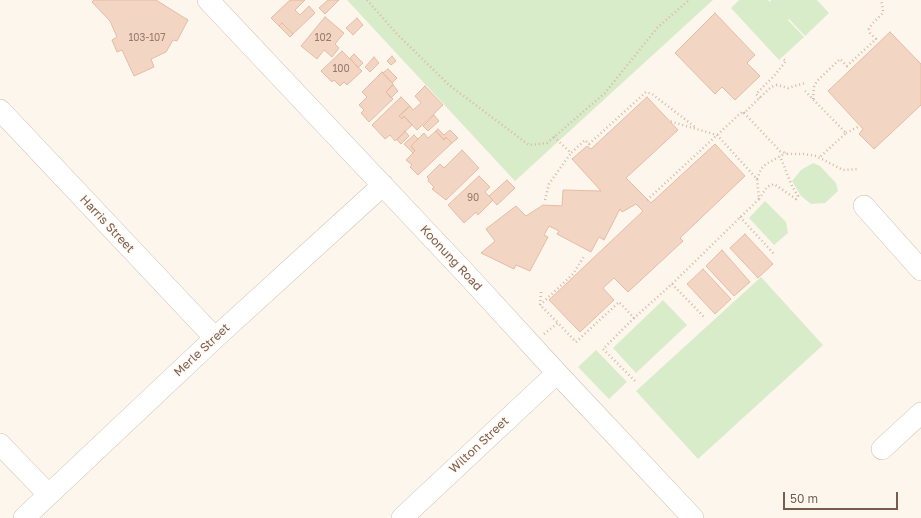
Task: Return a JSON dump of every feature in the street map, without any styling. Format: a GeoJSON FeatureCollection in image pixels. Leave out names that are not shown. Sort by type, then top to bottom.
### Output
{"type":"FeatureCollection","features":[{"type":"Feature","properties":{"kind":"street","name":"Koonung Road"},"geometry":{"type":"LineString","coordinates":[[208,0],[383,185],[693,518]]}},
{"type":"Feature","properties":{"kind":"street","name":"Harris Street"},"geometry":{"type":"LineString","coordinates":[[0,110],[215,338]]}},
{"type":"Feature","properties":{"kind":"street","name":"Merle Street"},"geometry":{"type":"LineString","coordinates":[[24,518],[215,338],[383,185]]}},
{"type":"Feature","properties":{"kind":"street"},"geometry":{"type":"LineString","coordinates":[[864,206],[921,270]]}},
{"type":"Feature","properties":{"kind":"street","name":"Wilton Street"},"geometry":{"type":"LineString","coordinates":[[402,518],[557,372]]}},
{"type":"Feature","properties":{"kind":"street"},"geometry":{"type":"LineString","coordinates":[[882,449],[921,413]]}},
{"type":"Feature","properties":{"kind":"street"},"geometry":{"type":"LineString","coordinates":[[0,444],[48,494]]}},
{"type":"Feature","properties":{"kind":"path"},"geometry":{"type":"LineString","coordinates":[[367,0],[397,34],[449,85],[529,144],[547,143],[606,93],[657,28],[689,0]]}},
{"type":"Feature","properties":{"kind":"path"},"geometry":{"type":"LineString","coordinates":[[813,99],[814,87],[817,81],[840,59],[847,66],[876,39],[870,33],[869,29],[882,13],[883,9],[881,0]]}},
{"type":"Feature","properties":{"kind":"path"},"geometry":{"type":"LineString","coordinates":[[760,98],[756,94],[774,76],[786,61],[782,58]]}},
{"type":"Feature","properties":{"kind":"path"},"geometry":{"type":"LineString","coordinates":[[647,200],[742,111],[744,113],[771,87],[778,85],[788,88],[805,83]]}},
{"type":"Feature","properties":{"kind":"path"},"geometry":{"type":"LineString","coordinates":[[805,91],[846,133]]}},
{"type":"Feature","properties":{"kind":"path"},"geometry":{"type":"LineString","coordinates":[[545,200],[549,184],[571,153],[585,140],[589,144],[646,92],[652,94],[698,129]]}},
{"type":"Feature","properties":{"kind":"path"},"geometry":{"type":"LineString","coordinates":[[744,113],[780,151],[820,157],[843,170],[858,169]]}},
{"type":"Feature","properties":{"kind":"path"},"geometry":{"type":"LineString","coordinates":[[669,120],[717,135],[757,179]]}},
{"type":"Feature","properties":{"kind":"path"},"geometry":{"type":"LineString","coordinates":[[820,157],[846,133],[860,126]]}},
{"type":"Feature","properties":{"kind":"path"},"geometry":{"type":"LineString","coordinates":[[554,136],[571,153]]}},
{"type":"Feature","properties":{"kind":"path"},"geometry":{"type":"LineString","coordinates":[[759,199],[757,179],[761,169],[766,164],[786,153]]}},
{"type":"Feature","properties":{"kind":"path"},"geometry":{"type":"LineString","coordinates":[[636,382],[603,348],[672,284],[759,199],[767,187],[774,184],[796,199],[798,196],[792,186],[780,156]]}},
{"type":"Feature","properties":{"kind":"path"},"geometry":{"type":"LineString","coordinates":[[740,217],[775,255]]}},
{"type":"Feature","properties":{"kind":"path"},"geometry":{"type":"LineString","coordinates":[[540,305],[573,274],[585,255]]}},
{"type":"Feature","properties":{"kind":"path"},"geometry":{"type":"LineString","coordinates":[[672,284],[705,318]]}},
{"type":"Feature","properties":{"kind":"path"},"geometry":{"type":"LineString","coordinates":[[541,292],[540,305],[576,342],[619,302],[634,318]]}},
{"type":"Feature","properties":{"kind":"path"},"geometry":{"type":"LineString","coordinates":[[544,334],[558,323]]}},
{"type":"Feature","properties":{"kind":"green space"},"geometry":{"type":"Polygon","coordinates":[[[347,0],[713,0],[515,181],[347,0]]]}},
{"type":"Feature","properties":{"kind":"green space"},"geometry":{"type":"Polygon","coordinates":[[[739,0],[768,0],[770,2],[771,0],[817,0],[829,13],[805,36],[789,19],[788,20],[804,37],[779,60],[731,8],[739,0]]]}},
{"type":"Feature","properties":{"kind":"green space"},"geometry":{"type":"Polygon","coordinates":[[[813,163],[820,166],[836,183],[838,191],[825,203],[811,204],[801,196],[792,181],[801,170],[813,163]]]}},
{"type":"Feature","properties":{"kind":"green space"},"geometry":{"type":"Polygon","coordinates":[[[765,201],[786,222],[788,233],[774,245],[749,218],[765,201]]]}},
{"type":"Feature","properties":{"kind":"green space"},"geometry":{"type":"Polygon","coordinates":[[[761,277],[823,345],[698,459],[636,391],[761,277]]]}},
{"type":"Feature","properties":{"kind":"green space"},"geometry":{"type":"Polygon","coordinates":[[[663,300],[687,325],[636,373],[613,348],[663,300]]]}},
{"type":"Feature","properties":{"kind":"green space"},"geometry":{"type":"Polygon","coordinates":[[[596,350],[627,382],[609,399],[578,367],[596,350]]]}},
{"type":"Feature","properties":{"kind":"building"},"geometry":{"type":"Polygon","coordinates":[[[94,0],[156,0],[188,20],[177,41],[173,40],[166,52],[151,59],[154,67],[134,76],[122,50],[117,52],[112,40],[117,37],[110,21],[92,2],[94,0]]]}},
{"type":"Feature","properties":{"kind":"building"},"geometry":{"type":"Polygon","coordinates":[[[290,0],[305,0],[295,10],[300,15],[309,6],[315,13],[293,34],[282,23],[279,26],[271,18],[290,0]]]}},
{"type":"Feature","properties":{"kind":"building"},"geometry":{"type":"Polygon","coordinates":[[[328,0],[339,0],[325,14],[319,8],[328,0]]]}},
{"type":"Feature","properties":{"kind":"building"},"geometry":{"type":"Polygon","coordinates":[[[715,13],[755,55],[747,63],[760,76],[735,100],[722,87],[715,94],[675,53],[715,13]]]}},
{"type":"Feature","properties":{"kind":"building"},"geometry":{"type":"Polygon","coordinates":[[[325,17],[344,33],[335,44],[339,48],[332,57],[324,50],[317,59],[301,46],[325,17]]]}},
{"type":"Feature","properties":{"kind":"building"},"geometry":{"type":"Polygon","coordinates":[[[357,18],[363,25],[353,35],[346,28],[357,18]]]}},
{"type":"Feature","properties":{"kind":"building"},"geometry":{"type":"Polygon","coordinates":[[[282,23],[293,34],[290,37],[279,26],[282,23]]]}},
{"type":"Feature","properties":{"kind":"building"},"geometry":{"type":"Polygon","coordinates":[[[890,32],[921,64],[921,105],[874,149],[859,134],[863,129],[828,91],[890,32]]]}},
{"type":"Feature","properties":{"kind":"building"},"geometry":{"type":"Polygon","coordinates":[[[342,51],[362,71],[347,85],[344,82],[340,86],[334,80],[332,82],[321,71],[342,51]]]}},
{"type":"Feature","properties":{"kind":"building"},"geometry":{"type":"Polygon","coordinates":[[[354,54],[363,63],[358,68],[350,58],[354,54]]]}},
{"type":"Feature","properties":{"kind":"building"},"geometry":{"type":"Polygon","coordinates":[[[392,56],[396,61],[391,65],[387,61],[392,56]]]}},
{"type":"Feature","properties":{"kind":"building"},"geometry":{"type":"Polygon","coordinates":[[[374,57],[379,63],[370,72],[365,67],[374,57]]]}},
{"type":"Feature","properties":{"kind":"building"},"geometry":{"type":"Polygon","coordinates":[[[388,69],[397,78],[392,83],[383,73],[388,69]]]}},
{"type":"Feature","properties":{"kind":"building"},"geometry":{"type":"Polygon","coordinates":[[[382,72],[393,84],[386,92],[393,99],[369,122],[361,113],[364,110],[359,105],[367,97],[362,92],[382,72]]]}},
{"type":"Feature","properties":{"kind":"building"},"geometry":{"type":"Polygon","coordinates":[[[393,85],[398,91],[391,98],[386,92],[393,85]]]}},
{"type":"Feature","properties":{"kind":"building"},"geometry":{"type":"Polygon","coordinates":[[[425,86],[443,105],[417,130],[404,116],[402,119],[399,116],[410,106],[413,110],[421,103],[415,96],[425,86]]]}},
{"type":"Feature","properties":{"kind":"building"},"geometry":{"type":"Polygon","coordinates":[[[401,97],[410,106],[399,116],[402,119],[404,116],[412,125],[395,141],[390,135],[385,139],[372,125],[401,97]]]}},
{"type":"Feature","properties":{"kind":"building"},"geometry":{"type":"Polygon","coordinates":[[[647,97],[678,130],[626,178],[651,203],[715,144],[745,176],[680,238],[683,241],[628,292],[614,278],[603,288],[614,300],[580,332],[549,300],[643,211],[636,204],[622,212],[620,209],[604,240],[599,237],[591,252],[557,234],[559,231],[549,226],[544,235],[548,237],[530,271],[516,265],[514,269],[481,253],[495,241],[486,229],[516,206],[526,216],[543,205],[562,206],[563,190],[601,191],[572,159],[587,146],[591,149],[647,97]]]}},
{"type":"Feature","properties":{"kind":"building"},"geometry":{"type":"Polygon","coordinates":[[[434,115],[439,121],[428,131],[423,126],[434,115]]]}},
{"type":"Feature","properties":{"kind":"building"},"geometry":{"type":"Polygon","coordinates":[[[438,129],[444,135],[450,130],[458,138],[452,143],[446,137],[444,140],[436,131],[438,129]]]}},
{"type":"Feature","properties":{"kind":"building"},"geometry":{"type":"Polygon","coordinates":[[[405,131],[409,136],[401,144],[397,140],[405,131]]]}},
{"type":"Feature","properties":{"kind":"building"},"geometry":{"type":"Polygon","coordinates":[[[436,131],[444,140],[446,137],[452,143],[418,175],[410,167],[412,165],[406,160],[415,151],[411,146],[424,133],[428,138],[436,131]]]}},
{"type":"Feature","properties":{"kind":"building"},"geometry":{"type":"Polygon","coordinates":[[[414,135],[418,139],[411,146],[415,151],[413,153],[404,144],[414,135]]]}},
{"type":"Feature","properties":{"kind":"building"},"geometry":{"type":"Polygon","coordinates":[[[462,150],[479,168],[446,200],[432,189],[434,187],[428,181],[429,179],[427,177],[440,164],[444,168],[462,150]]]}},
{"type":"Feature","properties":{"kind":"building"},"geometry":{"type":"Polygon","coordinates":[[[479,176],[490,187],[485,192],[493,200],[478,215],[476,212],[464,223],[448,205],[479,176]]]}},
{"type":"Feature","properties":{"kind":"building"},"geometry":{"type":"Polygon","coordinates":[[[507,180],[515,188],[497,205],[489,196],[507,180]]]}},
{"type":"Feature","properties":{"kind":"building"},"geometry":{"type":"Polygon","coordinates":[[[745,234],[773,264],[758,278],[730,248],[745,234]]]}},
{"type":"Feature","properties":{"kind":"building"},"geometry":{"type":"Polygon","coordinates":[[[722,250],[750,282],[734,296],[706,266],[722,250]]]}},
{"type":"Feature","properties":{"kind":"building"},"geometry":{"type":"Polygon","coordinates":[[[703,269],[731,299],[715,314],[687,284],[703,269]]]}}]}
